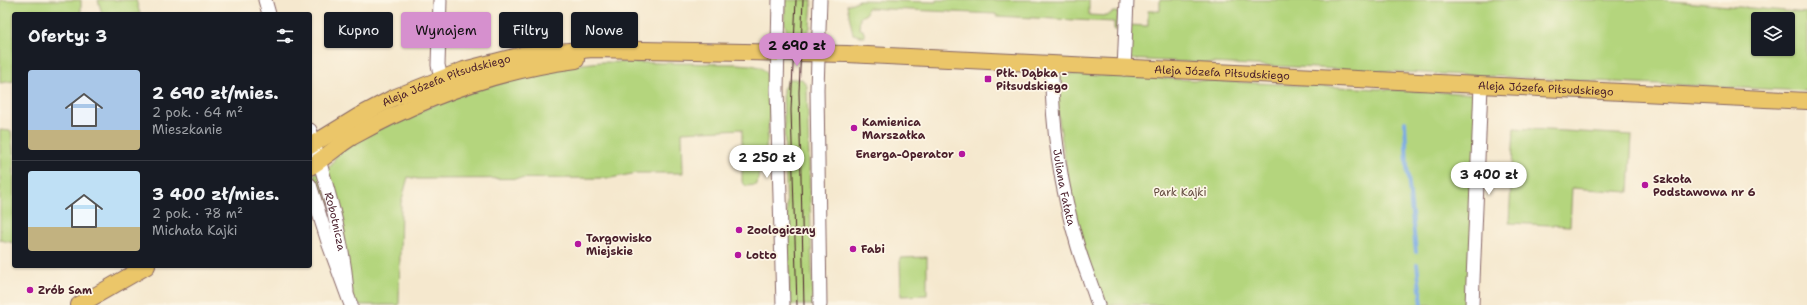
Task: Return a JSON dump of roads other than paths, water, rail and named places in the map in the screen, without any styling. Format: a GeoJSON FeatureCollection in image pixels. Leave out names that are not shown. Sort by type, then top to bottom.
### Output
{"type":"FeatureCollection","features":[{"type":"Feature","properties":{"kind":"main road","name":"Aleja Józefa Piłsudskiego"},"geometry":{"type":"LineString","coordinates":[[312,140],[393,98],[442,78],[485,63],[522,55],[586,49],[818,54],[1807,101]]}},
{"type":"Feature","properties":{"kind":"main road","name":"Aleja Józefa Piłsudskiego"},"geometry":{"type":"LineString","coordinates":[[315,164],[345,142],[381,122],[422,103],[476,82],[528,67],[636,49]]}},
{"type":"Feature","properties":{"kind":"main road"},"geometry":{"type":"LineString","coordinates":[[81,303],[129,268]]}},
{"type":"Feature","properties":{"kind":"main road"},"geometry":{"type":"LineString","coordinates":[[81,303],[143,268]]}},
{"type":"Feature","properties":{"kind":"street"},"geometry":{"type":"LineString","coordinates":[[265,0],[268,12]]}},
{"type":"Feature","properties":{"kind":"street"},"geometry":{"type":"LineString","coordinates":[[440,0],[438,65],[442,78]]}},
{"type":"Feature","properties":{"kind":"street"},"geometry":{"type":"LineString","coordinates":[[779,0],[777,89],[783,305]]}},
{"type":"Feature","properties":{"kind":"street"},"geometry":{"type":"LineString","coordinates":[[820,0],[818,54],[820,305]]}},
{"type":"Feature","properties":{"kind":"street"},"geometry":{"type":"LineString","coordinates":[[1124,69],[1127,0]]}},
{"type":"Feature","properties":{"kind":"street","name":"Juliana Fałata"},"geometry":{"type":"LineString","coordinates":[[1052,65],[1052,93],[1061,174],[1078,248],[1098,305]]}},
{"type":"Feature","properties":{"kind":"street"},"geometry":{"type":"LineString","coordinates":[[1472,305],[1481,86]]}},
{"type":"Feature","properties":{"kind":"street","name":"Robotnicza"},"geometry":{"type":"LineString","coordinates":[[312,146],[315,164],[341,240],[345,262],[347,291]]}},
{"type":"Feature","properties":{"kind":"street","name":"Robotnicza"},"geometry":{"type":"LineString","coordinates":[[312,191],[329,245],[351,305]]}},
{"type":"Feature","properties":{"kind":"waterway"},"geometry":{"type":"LineString","coordinates":[[1405,122],[1407,167],[1416,252]]}},
{"type":"Feature","properties":{"kind":"waterway"},"geometry":{"type":"LineString","coordinates":[[1417,264],[1422,305]]}},
{"type":"Feature","properties":{"kind":"tram line"},"geometry":{"type":"LineString","coordinates":[[796,0],[791,110],[797,305]]}},
{"type":"Feature","properties":{"kind":"tram line"},"geometry":{"type":"LineString","coordinates":[[803,0],[799,92],[804,305]]}},
{"type":"Feature","properties":{"kind":"place","name":"Płk. Dąbka - Piłsudskiego"},"geometry":{"type":"Point","coordinates":[988,79]}},
{"type":"Feature","properties":{"kind":"place","name":"Kamienica Marszałka"},"geometry":{"type":"Point","coordinates":[854,128]}},
{"type":"Feature","properties":{"kind":"place","name":"Energa-Operator"},"geometry":{"type":"Point","coordinates":[962,154]}},
{"type":"Feature","properties":{"kind":"place","name":"Szkoła Podstawowa nr 6"},"geometry":{"type":"Point","coordinates":[1645,185]}},
{"type":"Feature","properties":{"kind":"place","name":"Zoologiczny"},"geometry":{"type":"Point","coordinates":[739,230]}},
{"type":"Feature","properties":{"kind":"place","name":"Targowisko Miejskie"},"geometry":{"type":"Point","coordinates":[578,244]}},
{"type":"Feature","properties":{"kind":"place","name":"Fabi"},"geometry":{"type":"Point","coordinates":[853,249]}},
{"type":"Feature","properties":{"kind":"place","name":"Lotto"},"geometry":{"type":"Point","coordinates":[738,255]}},
{"type":"Feature","properties":{"kind":"place","name":"Zrób Sam"},"geometry":{"type":"Point","coordinates":[30,290]}},
{"type":"Feature","properties":{"kind":"park label","name":"Park Kajki"},"geometry":{"type":"Point","coordinates":[1180,192]}}]}
